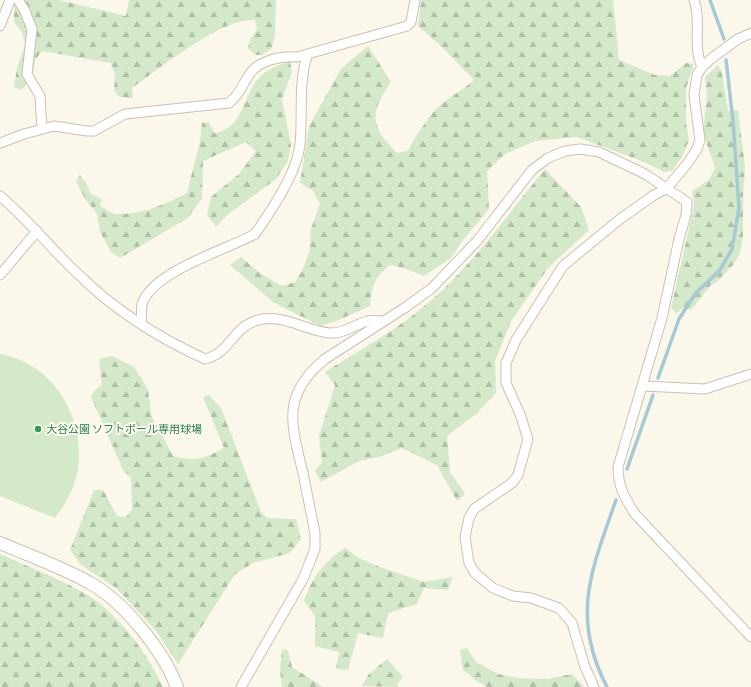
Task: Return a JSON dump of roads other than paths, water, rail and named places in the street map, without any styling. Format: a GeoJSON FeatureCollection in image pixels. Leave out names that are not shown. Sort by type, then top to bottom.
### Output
{"type":"FeatureCollection","features":[{"type":"Feature","properties":{"kind":"street"},"geometry":{"type":"LineString","coordinates":[[0,26],[10,0]]}},
{"type":"Feature","properties":{"kind":"street"},"geometry":{"type":"LineString","coordinates":[[18,0],[24,9],[32,29],[27,74],[40,96],[42,129]]}},
{"type":"Feature","properties":{"kind":"street"},"geometry":{"type":"LineString","coordinates":[[0,143],[54,126],[87,131],[94,130],[125,114],[228,103],[238,95],[249,74],[257,67],[274,58],[307,55],[407,26],[411,22],[415,0]]}},
{"type":"Feature","properties":{"kind":"street"},"geometry":{"type":"LineString","coordinates":[[694,0],[697,11],[698,57],[702,67]]}},
{"type":"Feature","properties":{"kind":"street"},"geometry":{"type":"LineString","coordinates":[[594,687],[585,667],[572,623],[559,608],[530,598],[504,593],[481,580],[469,564],[466,527],[474,509],[512,483],[522,467],[528,439],[526,429],[506,383],[506,363],[516,340],[563,266],[620,219],[654,195],[666,189],[687,164],[697,150],[700,140],[694,95],[696,75],[702,67],[738,39],[751,33]]}},
{"type":"Feature","properties":{"kind":"street"},"geometry":{"type":"LineString","coordinates":[[142,323],[142,304],[148,295],[158,285],[186,265],[255,234],[262,224],[293,170],[298,156],[300,144],[300,92],[302,72],[307,55]]}},
{"type":"Feature","properties":{"kind":"street"},"geometry":{"type":"LineString","coordinates":[[242,687],[303,579],[315,549],[315,533],[292,422],[297,393],[313,369],[325,359],[406,307],[441,278],[477,241],[532,170],[548,158],[566,151],[580,149],[599,152],[640,171],[687,202],[686,215],[679,239],[662,318],[618,467],[619,484],[621,492],[635,514],[751,637]]}},
{"type":"Feature","properties":{"kind":"street"},"geometry":{"type":"LineString","coordinates":[[0,196],[22,214],[76,273],[105,299],[142,323],[205,359],[221,353],[236,334],[248,324],[257,320],[271,318],[289,321],[322,332],[332,333],[340,332],[368,321],[383,321]]}},
{"type":"Feature","properties":{"kind":"street"},"geometry":{"type":"LineString","coordinates":[[0,275],[37,231]]}},
{"type":"Feature","properties":{"kind":"street"},"geometry":{"type":"LineString","coordinates":[[642,386],[706,389],[751,374]]}},
{"type":"Feature","properties":{"kind":"street"},"geometry":{"type":"LineString","coordinates":[[0,543],[90,583],[117,602],[137,623],[151,642],[173,675],[177,687]]}},
{"type":"Feature","properties":{"kind":"waterway"},"geometry":{"type":"LineString","coordinates":[[710,0],[724,39]]}},
{"type":"Feature","properties":{"kind":"waterway"},"geometry":{"type":"LineString","coordinates":[[658,378],[679,319],[695,294],[720,270],[732,249],[739,208],[733,121],[726,60]]}},
{"type":"Feature","properties":{"kind":"waterway"},"geometry":{"type":"LineString","coordinates":[[627,469],[653,395]]}},
{"type":"Feature","properties":{"kind":"waterway"},"geometry":{"type":"LineString","coordinates":[[607,687],[596,661],[589,638],[587,615],[593,571],[599,548],[616,500]]}},
{"type":"Feature","properties":{"kind":"place","name":"大谷公園 ソフトボール専用球場"},"geometry":{"type":"Point","coordinates":[38,429]}}]}
